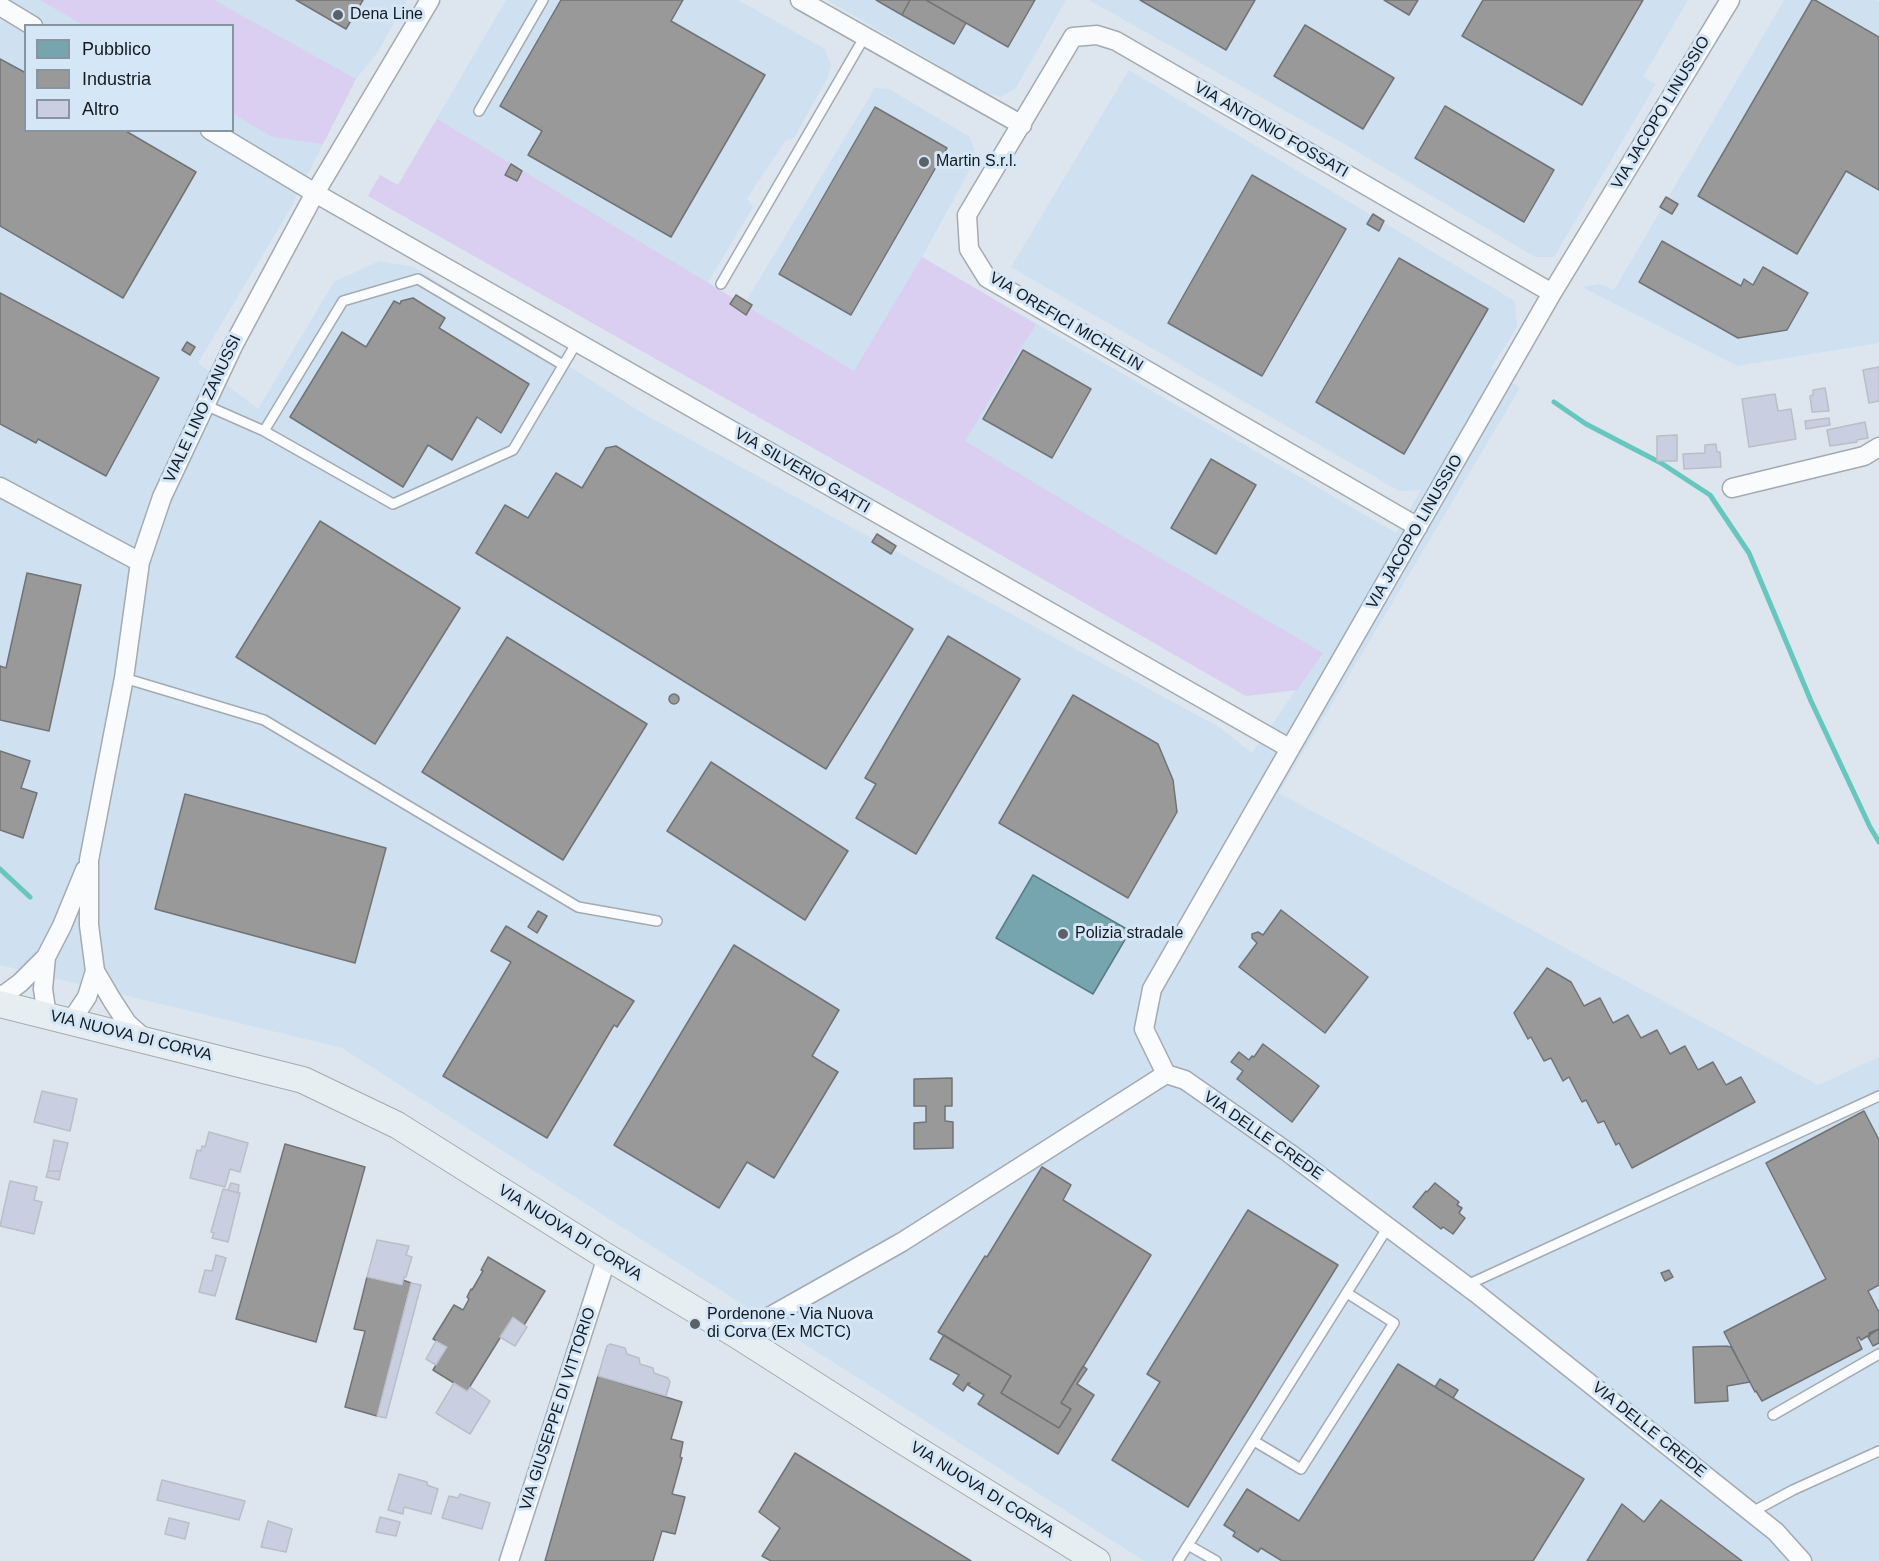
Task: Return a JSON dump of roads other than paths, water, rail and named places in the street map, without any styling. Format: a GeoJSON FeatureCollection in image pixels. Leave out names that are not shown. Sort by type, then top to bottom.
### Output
{"type":"FeatureCollection","features":[{"type":"Feature","properties":{"kind":"main road","name":"VIA NUOVA DI CORVA"},"geometry":{"type":"LineString","coordinates":[[0,1004],[303,1080],[397,1125],[1096,1561]]}},
{"type":"Feature","properties":{"kind":"street","name":"VIALE LINO ZANUSSI"},"geometry":{"type":"LineString","coordinates":[[147,1040],[127,1023],[96,971],[88,925],[89,860],[124,678],[140,562],[162,497],[234,344],[315,193],[430,0]]}},
{"type":"Feature","properties":{"kind":"street"},"geometry":{"type":"LineString","coordinates":[[800,0],[1022,125]]}},
{"type":"Feature","properties":{"kind":"street","name":"VIA JACOPO LINUSSIO"},"geometry":{"type":"LineString","coordinates":[[1166,1074],[1144,1029],[1152,989],[1552,293],[1730,0]]}},
{"type":"Feature","properties":{"kind":"street"},"geometry":{"type":"LineString","coordinates":[[0,6],[30,24]]}},
{"type":"Feature","properties":{"kind":"street","name":"VIA ANTONIO FOSSATI"},"geometry":{"type":"LineString","coordinates":[[1022,125],[1073,37],[1096,35],[1116,41],[1552,293]]}},
{"type":"Feature","properties":{"kind":"street","name":"VIA OREFICI MICHELIN"},"geometry":{"type":"LineString","coordinates":[[1022,125],[968,215],[969,249],[987,278],[1418,527]]}},
{"type":"Feature","properties":{"kind":"street","name":"VIA SILVERIO GATTI"},"geometry":{"type":"LineString","coordinates":[[213,132],[315,193],[1290,748]]}},
{"type":"Feature","properties":{"kind":"street"},"geometry":{"type":"LineString","coordinates":[[1732,488],[1864,456],[1879,447]]}},
{"type":"Feature","properties":{"kind":"street"},"geometry":{"type":"LineString","coordinates":[[0,487],[140,562]]}},
{"type":"Feature","properties":{"kind":"street","name":"VIALE LINO ZANUSSI"},"geometry":{"type":"LineString","coordinates":[[0,995],[20,983],[46,957],[62,926],[89,860]]}},
{"type":"Feature","properties":{"kind":"street","name":"VIALE LINO ZANUSSI"},"geometry":{"type":"LineString","coordinates":[[46,957],[44,989],[59,1018]]}},
{"type":"Feature","properties":{"kind":"street"},"geometry":{"type":"LineString","coordinates":[[59,1018],[87,997],[96,971]]}},
{"type":"Feature","properties":{"kind":"street"},"geometry":{"type":"LineString","coordinates":[[737,1335],[902,1242],[1166,1074]]}},
{"type":"Feature","properties":{"kind":"street","name":"VIA DELLE CREDE"},"geometry":{"type":"LineString","coordinates":[[1166,1074],[1185,1080],[1289,1153],[1467,1286],[1752,1512],[1776,1532],[1802,1561]]}},
{"type":"Feature","properties":{"kind":"street","name":"VIA GIUSEPPE DI VITTORIO"},"geometry":{"type":"LineString","coordinates":[[509,1561],[607,1257]]}},
{"type":"Feature","properties":{"kind":"lane"},"geometry":{"type":"LineString","coordinates":[[479,111],[543,0]]}},
{"type":"Feature","properties":{"kind":"lane"},"geometry":{"type":"LineString","coordinates":[[721,284],[865,36]]}},
{"type":"Feature","properties":{"kind":"lane"},"geometry":{"type":"LineString","coordinates":[[264,431],[343,301],[418,279],[563,364]]}},
{"type":"Feature","properties":{"kind":"lane"},"geometry":{"type":"LineString","coordinates":[[205,405],[264,431],[393,504],[513,450],[577,342]]}},
{"type":"Feature","properties":{"kind":"lane"},"geometry":{"type":"LineString","coordinates":[[124,678],[264,720],[578,907],[657,921]]}},
{"type":"Feature","properties":{"kind":"lane"},"geometry":{"type":"LineString","coordinates":[[1467,1286],[1879,1096]]}},
{"type":"Feature","properties":{"kind":"lane"},"geometry":{"type":"LineString","coordinates":[[1178,1561],[1388,1227]]}},
{"type":"Feature","properties":{"kind":"lane"},"geometry":{"type":"LineString","coordinates":[[1254,1441],[1301,1469],[1394,1323],[1347,1293]]}},
{"type":"Feature","properties":{"kind":"lane"},"geometry":{"type":"LineString","coordinates":[[1773,1415],[1879,1354]]}},
{"type":"Feature","properties":{"kind":"lane"},"geometry":{"type":"LineString","coordinates":[[1752,1512],[1793,1490],[1879,1452]]}},
{"type":"Feature","properties":{"kind":"lane"},"geometry":{"type":"LineString","coordinates":[[1188,1545],[1216,1561]]}},
{"type":"Feature","properties":{"kind":"waterway"},"geometry":{"type":"LineString","coordinates":[[1554,402],[1586,424],[1661,463],[1710,495],[1749,553],[1811,701],[1879,842]]}},
{"type":"Feature","properties":{"kind":"waterway"},"geometry":{"type":"LineString","coordinates":[[0,869],[30,897]]}},
{"type":"Feature","properties":{"kind":"place","name":"Dena Line"},"geometry":{"type":"Point","coordinates":[338,15]}},
{"type":"Feature","properties":{"kind":"place","name":"Martin S.r.l."},"geometry":{"type":"Point","coordinates":[924,162]}},
{"type":"Feature","properties":{"kind":"place","name":"Polizia stradale"},"geometry":{"type":"Point","coordinates":[1063,934]}},
{"type":"Feature","properties":{"kind":"place","name":"Pordenone - Via Nuova di Corva (Ex MCTC)"},"geometry":{"type":"Point","coordinates":[695,1324]}}]}
